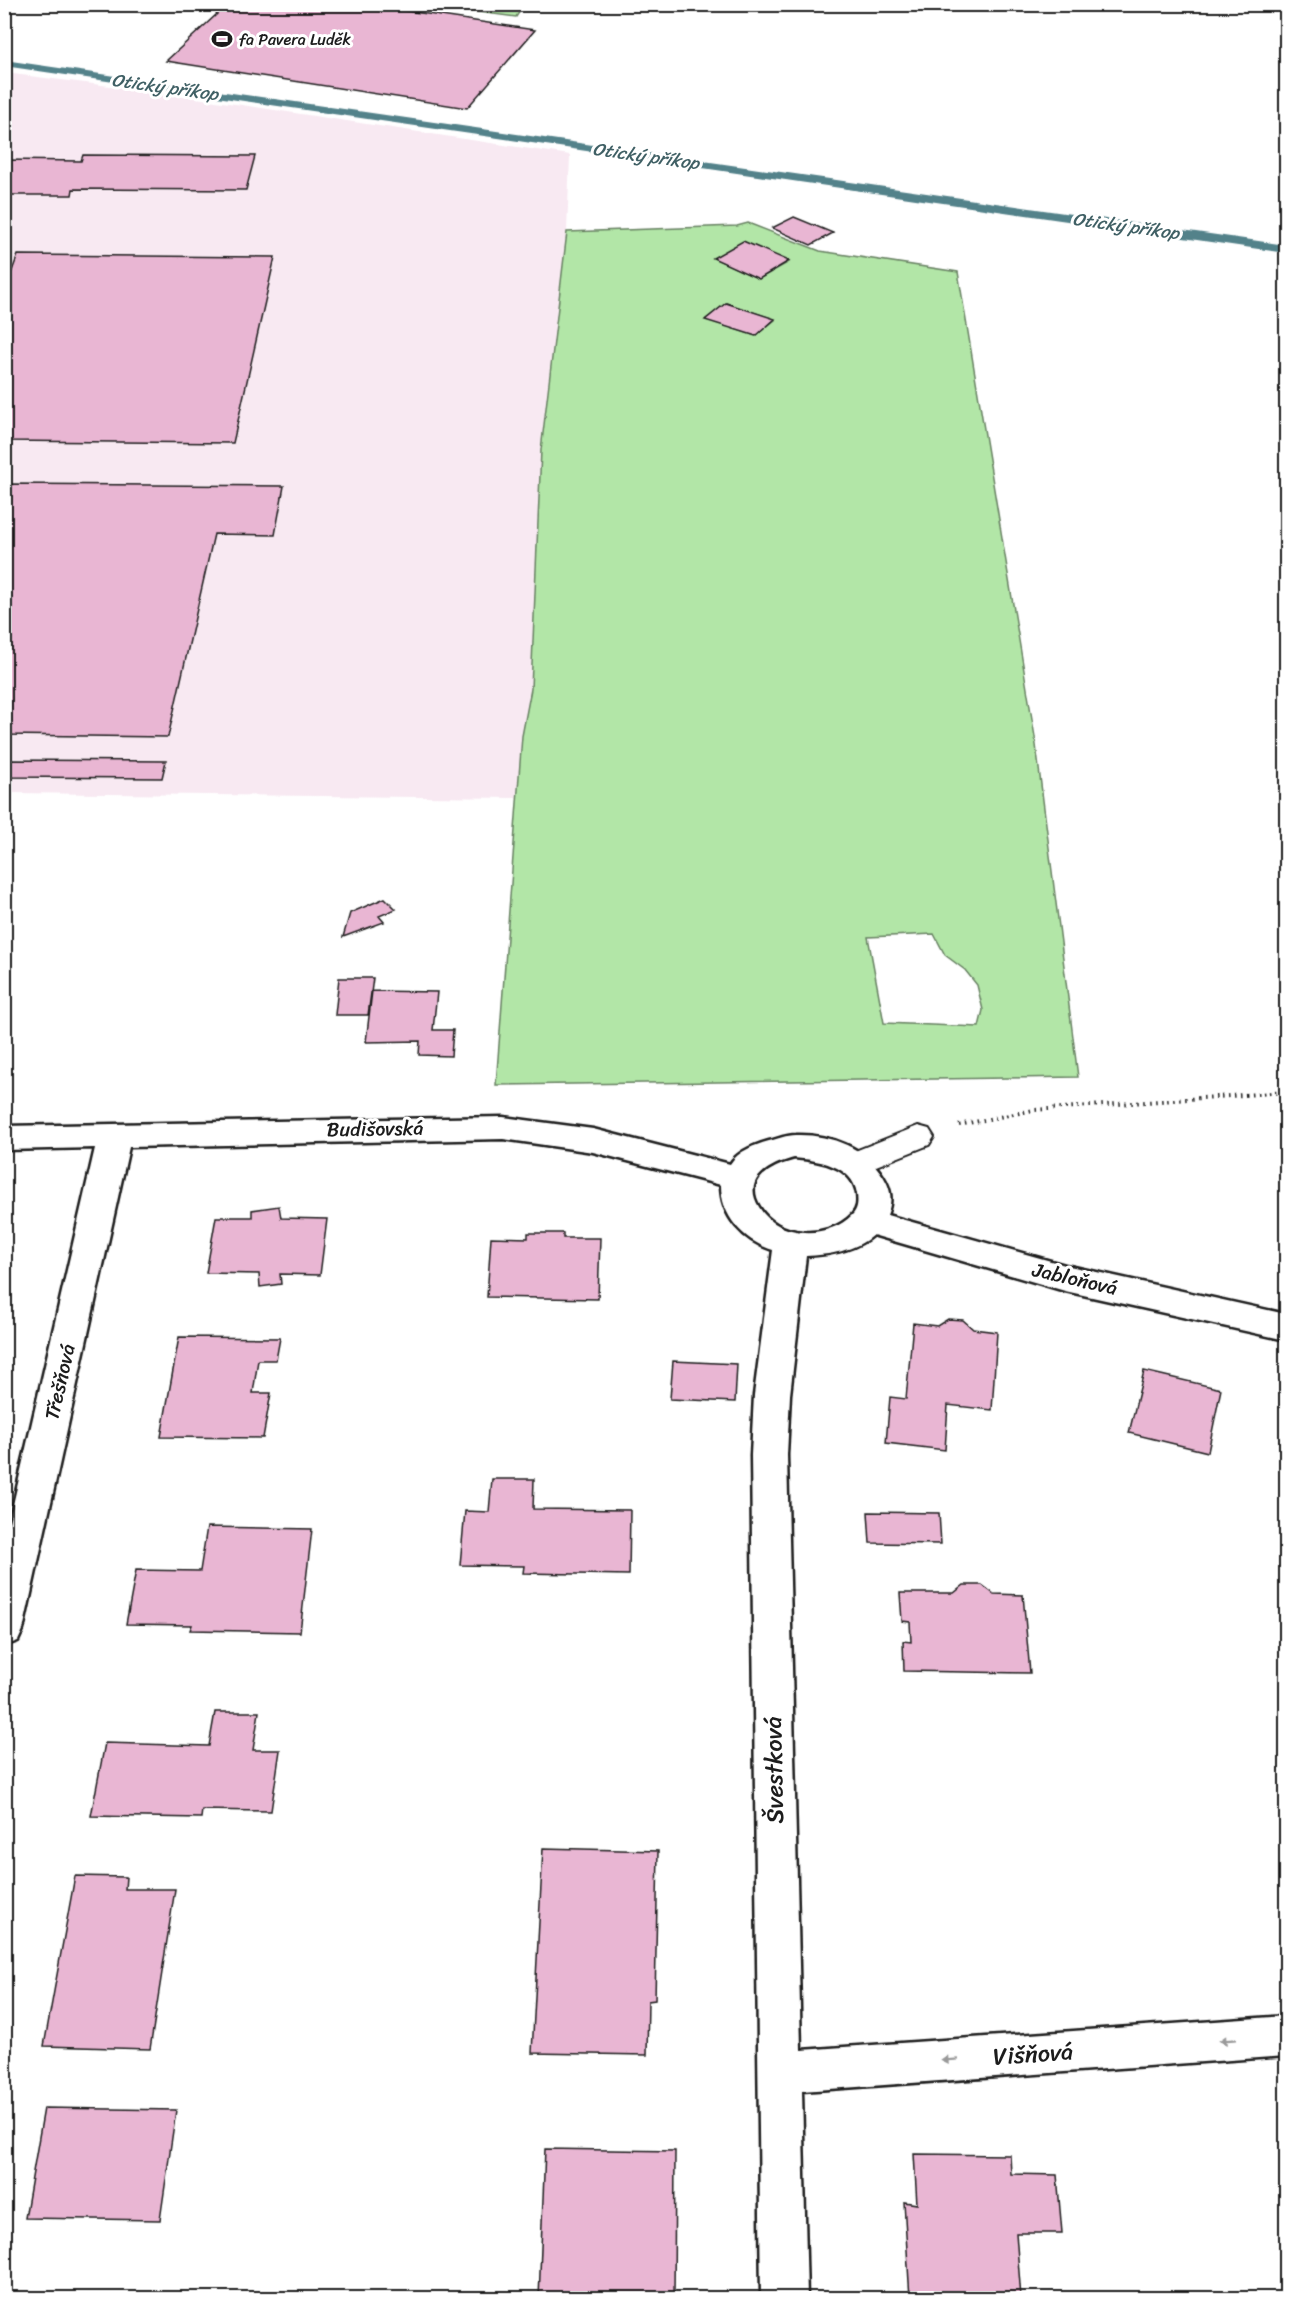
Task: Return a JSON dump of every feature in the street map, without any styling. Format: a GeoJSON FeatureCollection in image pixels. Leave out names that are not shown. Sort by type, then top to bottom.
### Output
{"type":"FeatureCollection","features":[{"type":"Feature","properties":{"kind":"street","name":"Budišovská"},"geometry":{"type":"LineString","coordinates":[[4,1138],[465,1127],[538,1130],[633,1150],[740,1179]]}},
{"type":"Feature","properties":{"kind":"street","name":"Třešňová"},"geometry":{"type":"LineString","coordinates":[[4,1630],[116,1134]]}},
{"type":"Feature","properties":{"kind":"street"},"geometry":{"type":"LineString","coordinates":[[802,1146],[828,1149],[856,1163],[870,1179],[874,1192],[874,1204],[866,1221],[855,1231],[834,1241],[818,1244],[791,1243],[766,1235],[748,1221],[740,1210],[737,1197],[740,1179],[746,1168],[770,1152],[786,1147],[802,1146]]}},
{"type":"Feature","properties":{"kind":"street","name":"Jabloňová"},"geometry":{"type":"LineString","coordinates":[[866,1221],[1065,1278],[1287,1327]]}},
{"type":"Feature","properties":{"kind":"street","name":"Švestková"},"geometry":{"type":"LineString","coordinates":[[784,2298],[769,1455],[772,1395],[791,1243]]}},
{"type":"Feature","properties":{"kind":"street","name":"Višňová"},"geometry":{"type":"LineString","coordinates":[[780,2072],[1287,2036]]}},
{"type":"Feature","properties":{"kind":"lane"},"geometry":{"type":"LineString","coordinates":[[856,1163],[918,1137]]}},
{"type":"Feature","properties":{"kind":"path"},"geometry":{"type":"LineString","coordinates":[[918,1137],[973,1120],[1034,1110],[1287,1092]]}},
{"type":"Feature","properties":{"kind":"shaded area"},"geometry":{"type":"Polygon","coordinates":[[[5,73],[150,91],[570,155],[567,232],[541,450],[531,689],[522,736],[517,798],[5,793],[5,73]]]}},
{"type":"Feature","properties":{"kind":"green space"},"geometry":{"type":"Polygon","coordinates":[[[524,4],[516,17],[425,5],[524,4]]]}},
{"type":"Feature","properties":{"kind":"green space"},"geometry":{"type":"Polygon","coordinates":[[[748,223],[820,251],[958,272],[1035,737],[1078,1077],[496,1085],[522,736],[531,689],[541,450],[567,232],[737,226],[748,223]],[[714,258],[759,279],[789,262],[788,261],[714,258]],[[726,303],[706,319],[755,336],[775,320],[726,303]],[[934,934],[868,937],[884,1023],[979,1027],[983,1010],[977,985],[965,970],[945,955],[934,934]]]}},
{"type":"Feature","properties":{"kind":"building"},"geometry":{"type":"Polygon","coordinates":[[[228,4],[360,4],[535,30],[467,108],[166,61],[228,4]]]}},
{"type":"Feature","properties":{"kind":"building"},"geometry":{"type":"Polygon","coordinates":[[[83,155],[255,156],[246,190],[73,189],[72,195],[4,195],[4,160],[81,161],[83,155]]]}},
{"type":"Feature","properties":{"kind":"building"},"geometry":{"type":"Polygon","coordinates":[[[794,217],[833,233],[811,245],[772,228],[794,217]]]}},
{"type":"Feature","properties":{"kind":"building"},"geometry":{"type":"Polygon","coordinates":[[[743,241],[789,261],[759,279],[713,258],[743,241]]]}},
{"type":"Feature","properties":{"kind":"building"},"geometry":{"type":"Polygon","coordinates":[[[18,255],[275,257],[233,443],[4,441],[4,292],[18,255]]]}},
{"type":"Feature","properties":{"kind":"building"},"geometry":{"type":"Polygon","coordinates":[[[726,303],[775,319],[756,336],[705,320],[726,303]]]}},
{"type":"Feature","properties":{"kind":"building"},"geometry":{"type":"Polygon","coordinates":[[[4,484],[284,486],[275,535],[214,534],[168,737],[4,735],[4,484]]]}},
{"type":"Feature","properties":{"kind":"building"},"geometry":{"type":"Polygon","coordinates":[[[4,760],[166,761],[162,778],[4,777],[4,760]]]}},
{"type":"Feature","properties":{"kind":"building"},"geometry":{"type":"Polygon","coordinates":[[[385,898],[396,909],[379,916],[384,922],[343,937],[350,913],[385,898]]]}},
{"type":"Feature","properties":{"kind":"building"},"geometry":{"type":"Polygon","coordinates":[[[339,978],[373,978],[368,1015],[335,1015],[339,978]]]}},
{"type":"Feature","properties":{"kind":"building"},"geometry":{"type":"Polygon","coordinates":[[[372,991],[437,992],[433,1030],[453,1030],[451,1056],[419,1055],[420,1041],[366,1042],[372,991]]]}},
{"type":"Feature","properties":{"kind":"building"},"geometry":{"type":"Polygon","coordinates":[[[279,1206],[281,1218],[327,1219],[320,1275],[280,1274],[281,1284],[260,1287],[259,1274],[206,1273],[216,1217],[252,1217],[252,1210],[279,1206]]]}},
{"type":"Feature","properties":{"kind":"building"},"geometry":{"type":"Polygon","coordinates":[[[528,1233],[563,1233],[563,1238],[600,1238],[598,1299],[487,1297],[491,1237],[528,1238],[528,1233]]]}},
{"type":"Feature","properties":{"kind":"building"},"geometry":{"type":"Polygon","coordinates":[[[948,1319],[963,1320],[973,1329],[997,1332],[992,1410],[948,1405],[945,1450],[886,1443],[890,1397],[906,1399],[913,1323],[937,1326],[948,1319]]]}},
{"type":"Feature","properties":{"kind":"building"},"geometry":{"type":"Polygon","coordinates":[[[179,1337],[280,1338],[276,1360],[258,1360],[253,1393],[271,1393],[263,1438],[161,1437],[179,1337]]]}},
{"type":"Feature","properties":{"kind":"building"},"geometry":{"type":"Polygon","coordinates":[[[673,1361],[737,1364],[735,1402],[670,1399],[673,1361]]]}},
{"type":"Feature","properties":{"kind":"building"},"geometry":{"type":"Polygon","coordinates":[[[1144,1371],[1221,1389],[1208,1452],[1129,1433],[1144,1371]]]}},
{"type":"Feature","properties":{"kind":"building"},"geometry":{"type":"Polygon","coordinates":[[[492,1479],[534,1479],[533,1509],[630,1510],[629,1575],[523,1573],[524,1566],[460,1565],[465,1511],[489,1512],[492,1479]]]}},
{"type":"Feature","properties":{"kind":"building"},"geometry":{"type":"Polygon","coordinates":[[[868,1512],[939,1513],[941,1544],[870,1543],[868,1512]]]}},
{"type":"Feature","properties":{"kind":"building"},"geometry":{"type":"Polygon","coordinates":[[[207,1527],[312,1529],[300,1632],[190,1630],[192,1625],[126,1624],[136,1570],[200,1571],[207,1527]]]}},
{"type":"Feature","properties":{"kind":"building"},"geometry":{"type":"Polygon","coordinates":[[[964,1585],[982,1585],[994,1594],[1023,1595],[1030,1673],[904,1671],[903,1641],[911,1642],[910,1622],[902,1621],[900,1593],[954,1593],[964,1585]]]}},
{"type":"Feature","properties":{"kind":"building"},"geometry":{"type":"Polygon","coordinates":[[[215,1712],[259,1712],[253,1750],[280,1750],[271,1811],[202,1810],[201,1818],[91,1816],[105,1743],[209,1746],[215,1712]]]}},
{"type":"Feature","properties":{"kind":"building"},"geometry":{"type":"Polygon","coordinates":[[[543,1848],[658,1851],[655,2000],[648,2001],[647,2055],[532,2053],[543,1848]]]}},
{"type":"Feature","properties":{"kind":"building"},"geometry":{"type":"Polygon","coordinates":[[[75,1876],[126,1877],[125,1889],[175,1889],[150,2049],[44,2046],[75,1876]]]}},
{"type":"Feature","properties":{"kind":"building"},"geometry":{"type":"Polygon","coordinates":[[[44,2108],[176,2110],[160,2220],[25,2218],[44,2108]]]}},
{"type":"Feature","properties":{"kind":"building"},"geometry":{"type":"Polygon","coordinates":[[[545,2149],[675,2151],[674,2298],[539,2298],[545,2149]]]}},
{"type":"Feature","properties":{"kind":"building"},"geometry":{"type":"Polygon","coordinates":[[[914,2154],[1010,2155],[1011,2174],[1057,2175],[1062,2233],[1016,2233],[1021,2298],[910,2298],[904,2202],[917,2204],[914,2154]]]}},
{"type":"Feature","properties":{"kind":"waterway","name":"Otický příkop"},"geometry":{"type":"LineString","coordinates":[[4,63],[1286,249]]}},
{"type":"Feature","properties":{"kind":"place","name":"fa Pavera Luděk"},"geometry":{"type":"Point","coordinates":[222,39]}}]}
